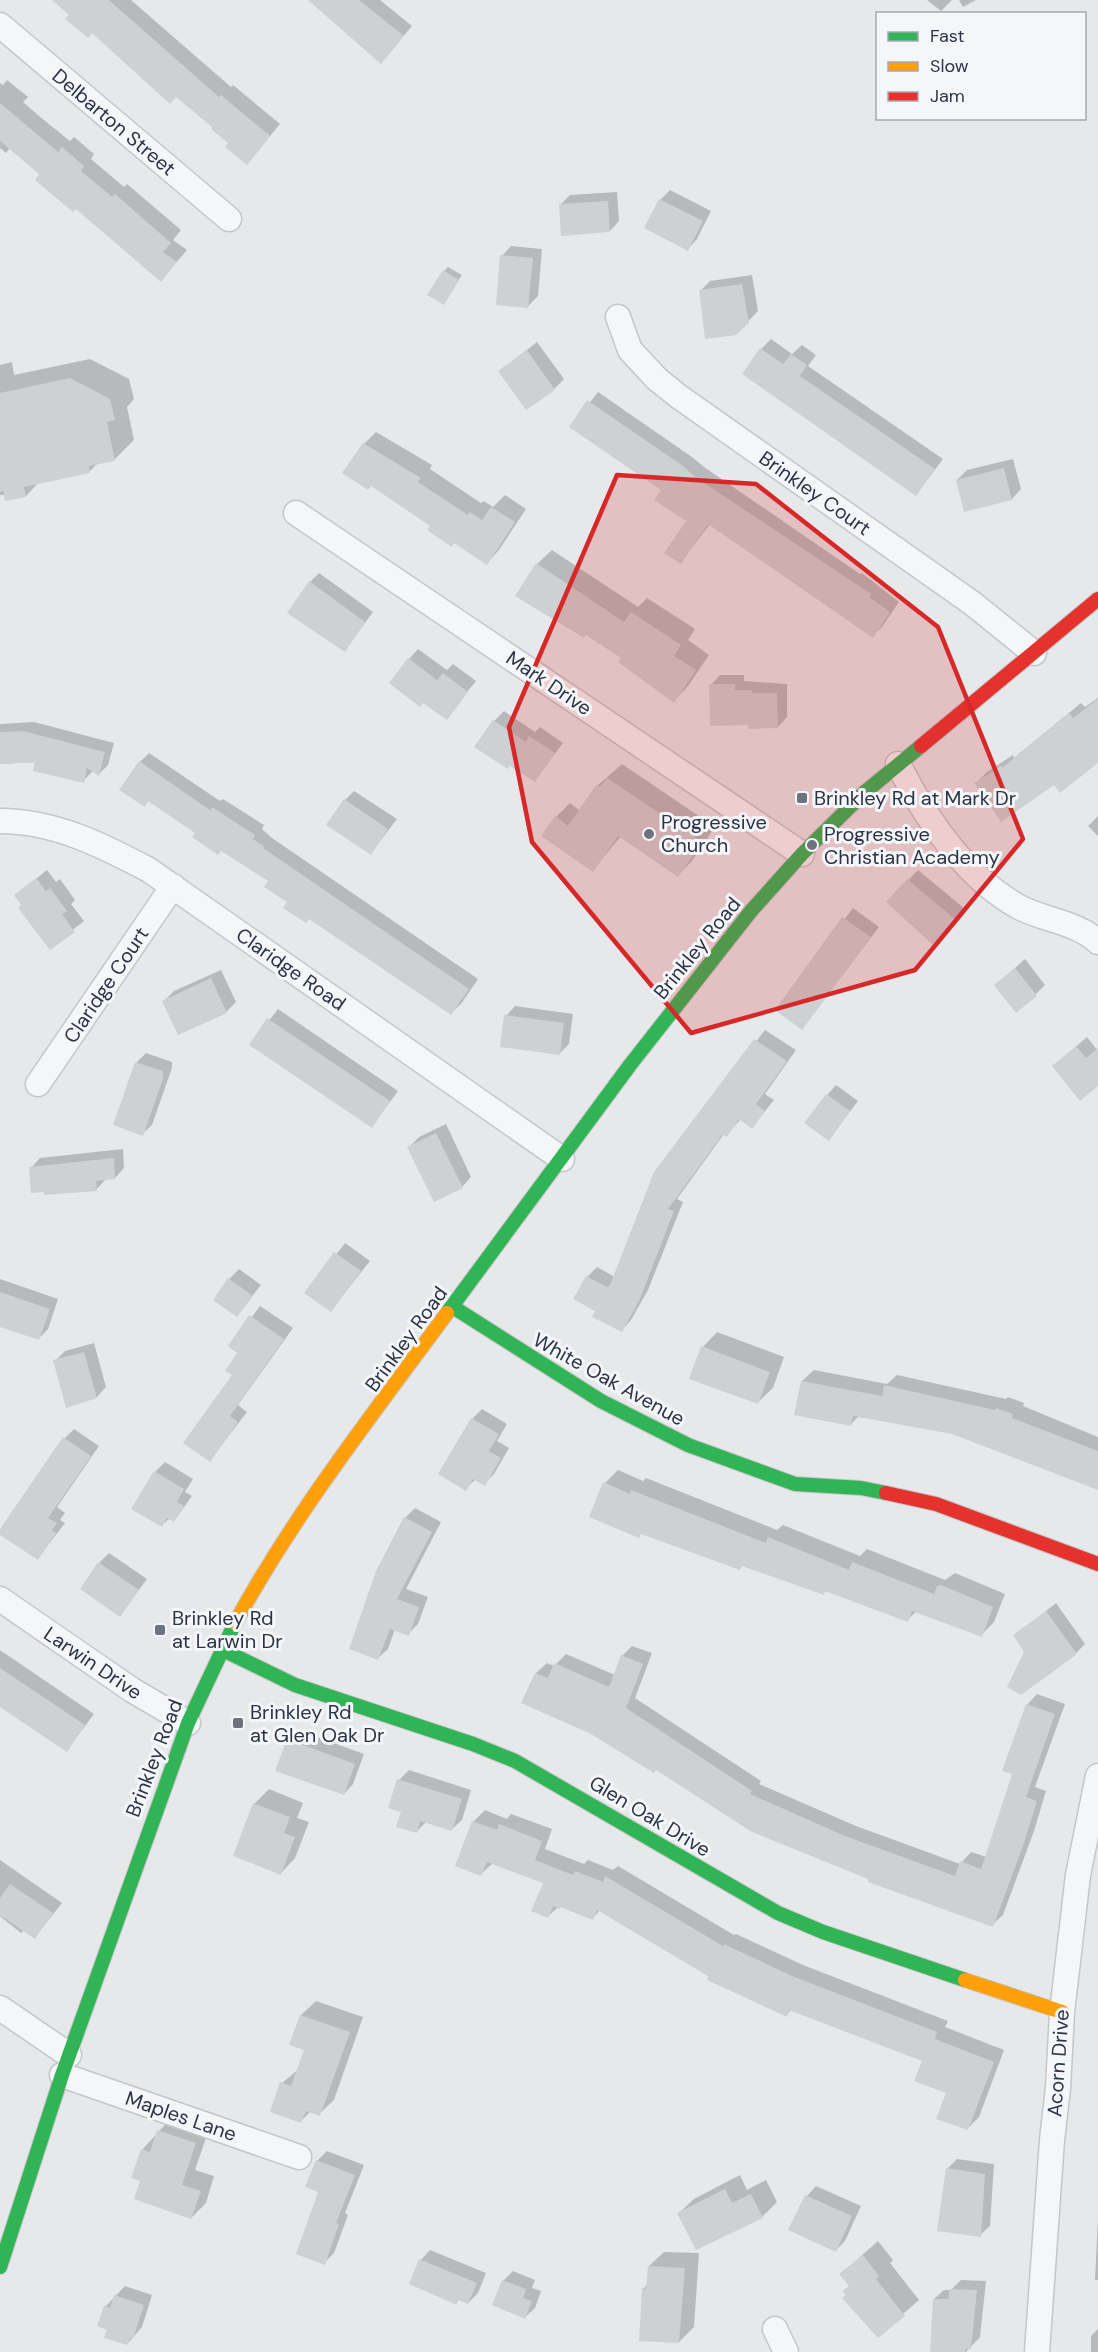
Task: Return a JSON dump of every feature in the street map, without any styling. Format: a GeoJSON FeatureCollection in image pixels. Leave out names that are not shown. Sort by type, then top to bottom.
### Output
{"type":"FeatureCollection","features":[{"type":"Feature","properties":{"kind":"main road","name":"Brinkley Road"},"geometry":{"type":"LineString","coordinates":[[0,2266],[65,2065],[188,1723],[221,1649],[267,1565],[297,1519],[704,968],[802,854],[841,814],[898,764],[1098,599]]}},
{"type":"Feature","properties":{"kind":"main road","name":"White Oak Avenue"},"geometry":{"type":"LineString","coordinates":[[453,1307],[591,1396],[698,1449],[795,1484],[861,1488],[936,1504],[1098,1564]]}},
{"type":"Feature","properties":{"kind":"main road","name":"Glen Oak Drive"},"geometry":{"type":"LineString","coordinates":[[221,1649],[295,1685],[473,1744],[515,1761],[778,1913],[823,1932],[1062,2012]]}},
{"type":"Feature","properties":{"kind":"street","name":"Delbarton Street"},"geometry":{"type":"LineString","coordinates":[[0,25],[229,219]]}},
{"type":"Feature","properties":{"kind":"street","name":"Brinkley Court"},"geometry":{"type":"LineString","coordinates":[[618,317],[630,350],[649,372],[678,396],[972,603],[1034,653]]}},
{"type":"Feature","properties":{"kind":"street","name":"Mark Drive"},"geometry":{"type":"LineString","coordinates":[[296,513],[802,854]]}},
{"type":"Feature","properties":{"kind":"street"},"geometry":{"type":"LineString","coordinates":[[898,764],[918,804],[934,828],[999,893],[1018,906],[1044,918],[1069,925],[1098,942]]}},
{"type":"Feature","properties":{"kind":"street","name":"Claridge Road"},"geometry":{"type":"LineString","coordinates":[[0,821],[41,824],[70,834],[119,854],[173,886],[562,1159]]}},
{"type":"Feature","properties":{"kind":"street","name":"Claridge Court"},"geometry":{"type":"LineString","coordinates":[[38,1084],[173,886]]}},
{"type":"Feature","properties":{"kind":"street","name":"Larwin Drive"},"geometry":{"type":"LineString","coordinates":[[0,1599],[132,1690],[188,1723]]}},
{"type":"Feature","properties":{"kind":"street","name":"Acorn Drive"},"geometry":{"type":"LineString","coordinates":[[1037,2352],[1062,2012],[1078,1875],[1098,1776]]}},
{"type":"Feature","properties":{"kind":"street","name":"Maples Lane"},"geometry":{"type":"LineString","coordinates":[[0,2008],[65,2065],[299,2157]]}},
{"type":"Feature","properties":{"kind":"street"},"geometry":{"type":"LineString","coordinates":[[775,2329],[786,2352]]}},
{"type":"Feature","properties":{"kind":"highlighted area"},"geometry":{"type":"Polygon","coordinates":[[[617,475],[756,484],[938,627],[1023,839],[915,970],[691,1033],[532,842],[509,727],[617,475]]]}},
{"type":"Feature","properties":{"kind":"building"},"geometry":{"type":"Polygon","coordinates":[[[52,0],[109,0],[219,97],[221,95],[270,136],[247,165],[225,147],[228,143],[211,129],[212,127],[176,97],[170,104],[92,33],[88,38],[65,19],[69,15],[52,0]]]}},
{"type":"Feature","properties":{"kind":"building"},"geometry":{"type":"Polygon","coordinates":[[[308,0],[359,0],[404,36],[381,64],[308,0]]]}},
{"type":"Feature","properties":{"kind":"building"},"geometry":{"type":"Polygon","coordinates":[[[0,103],[58,152],[62,147],[84,166],[81,171],[112,197],[115,194],[171,243],[163,252],[177,262],[161,282],[76,209],[73,212],[35,180],[39,174],[0,141],[0,103]]]}},
{"type":"Feature","properties":{"kind":"building"},"geometry":{"type":"Polygon","coordinates":[[[659,199],[703,221],[688,251],[644,228],[659,199]]]}},
{"type":"Feature","properties":{"kind":"building"},"geometry":{"type":"Polygon","coordinates":[[[608,201],[610,232],[561,236],[559,204],[608,201]]]}},
{"type":"Feature","properties":{"kind":"building"},"geometry":{"type":"Polygon","coordinates":[[[500,255],[533,258],[528,308],[496,305],[500,255]]]}},
{"type":"Feature","properties":{"kind":"building"},"geometry":{"type":"Polygon","coordinates":[[[443,270],[459,280],[444,305],[427,295],[443,270]]]}},
{"type":"Feature","properties":{"kind":"building"},"geometry":{"type":"Polygon","coordinates":[[[742,284],[749,323],[736,335],[705,339],[699,290],[742,284]]]}},
{"type":"Feature","properties":{"kind":"building"},"geometry":{"type":"Polygon","coordinates":[[[760,348],[783,364],[791,354],[807,365],[800,376],[935,469],[916,496],[742,374],[760,348]]]}},
{"type":"Feature","properties":{"kind":"building"},"geometry":{"type":"Polygon","coordinates":[[[527,350],[555,390],[526,410],[498,371],[527,350]]]}},
{"type":"Feature","properties":{"kind":"building"},"geometry":{"type":"Polygon","coordinates":[[[70,378],[110,399],[115,420],[107,422],[115,461],[89,466],[90,473],[24,487],[26,497],[5,501],[3,491],[0,492],[0,393],[70,378]]]}},
{"type":"Feature","properties":{"kind":"building"},"geometry":{"type":"Polygon","coordinates":[[[587,400],[683,466],[695,477],[871,594],[869,597],[890,612],[873,638],[708,524],[681,564],[664,553],[686,521],[654,500],[661,490],[569,427],[587,400]]]}},
{"type":"Feature","properties":{"kind":"building"},"geometry":{"type":"Polygon","coordinates":[[[363,443],[421,478],[418,482],[468,515],[470,512],[482,520],[491,507],[515,522],[487,565],[454,543],[452,547],[427,530],[430,526],[371,486],[368,490],[342,473],[363,443]]]}},
{"type":"Feature","properties":{"kind":"building"},"geometry":{"type":"Polygon","coordinates":[[[1004,468],[1012,500],[964,512],[956,480],[1004,468]]]}},
{"type":"Feature","properties":{"kind":"building"},"geometry":{"type":"Polygon","coordinates":[[[536,563],[624,622],[631,612],[681,645],[674,656],[696,670],[674,703],[618,662],[621,658],[586,635],[584,638],[515,596],[536,563]]]}},
{"type":"Feature","properties":{"kind":"building"},"geometry":{"type":"Polygon","coordinates":[[[309,581],[365,622],[345,652],[287,613],[309,581]]]}},
{"type":"Feature","properties":{"kind":"building"},"geometry":{"type":"Polygon","coordinates":[[[408,658],[437,680],[443,673],[468,692],[447,720],[423,703],[420,707],[389,683],[408,658]]]}},
{"type":"Feature","properties":{"kind":"building"},"geometry":{"type":"Polygon","coordinates":[[[709,684],[735,684],[735,690],[777,693],[778,728],[749,729],[748,725],[710,726],[709,684]]]}},
{"type":"Feature","properties":{"kind":"building"},"geometry":{"type":"Polygon","coordinates":[[[1098,699],[1098,763],[1060,793],[1054,785],[1001,822],[974,783],[1001,766],[1002,768],[1069,713],[1073,718],[1098,699]]]}},
{"type":"Feature","properties":{"kind":"building"},"geometry":{"type":"Polygon","coordinates":[[[493,720],[526,742],[529,736],[555,753],[535,782],[510,766],[508,769],[474,747],[493,720]]]}},
{"type":"Feature","properties":{"kind":"building"},"geometry":{"type":"Polygon","coordinates":[[[23,731],[105,752],[99,776],[87,768],[84,783],[33,771],[35,762],[0,764],[0,732],[23,731]]]}},
{"type":"Feature","properties":{"kind":"building"},"geometry":{"type":"Polygon","coordinates":[[[139,761],[210,810],[212,807],[255,835],[253,839],[264,846],[263,848],[469,989],[451,1015],[309,919],[306,923],[283,908],[287,902],[264,887],[268,881],[221,851],[218,855],[192,837],[195,833],[148,801],[145,807],[119,790],[139,761]]]}},
{"type":"Feature","properties":{"kind":"building"},"geometry":{"type":"Polygon","coordinates":[[[607,778],[702,842],[678,877],[618,836],[593,872],[541,836],[555,816],[568,826],[596,785],[600,787],[607,778]]]}},
{"type":"Feature","properties":{"kind":"building"},"geometry":{"type":"Polygon","coordinates":[[[344,799],[388,829],[371,855],[326,825],[344,799]]]}},
{"type":"Feature","properties":{"kind":"building"},"geometry":{"type":"Polygon","coordinates":[[[36,878],[46,891],[50,888],[67,911],[62,914],[75,932],[50,950],[18,908],[21,905],[14,895],[36,878]]]}},
{"type":"Feature","properties":{"kind":"building"},"geometry":{"type":"Polygon","coordinates":[[[907,879],[956,920],[933,945],[886,902],[907,879]]]}},
{"type":"Feature","properties":{"kind":"building"},"geometry":{"type":"Polygon","coordinates":[[[842,917],[871,937],[802,1030],[775,1010],[842,917]]]}},
{"type":"Feature","properties":{"kind":"building"},"geometry":{"type":"Polygon","coordinates":[[[1015,968],[1037,996],[1016,1013],[994,985],[1015,968]]]}},
{"type":"Feature","properties":{"kind":"building"},"geometry":{"type":"Polygon","coordinates":[[[211,978],[227,1013],[178,1035],[162,1001],[211,978]]]}},
{"type":"Feature","properties":{"kind":"building"},"geometry":{"type":"Polygon","coordinates":[[[504,1015],[564,1023],[560,1055],[500,1047],[504,1015]]]}},
{"type":"Feature","properties":{"kind":"building"},"geometry":{"type":"Polygon","coordinates":[[[267,1018],[390,1101],[372,1128],[249,1045],[267,1018]]]}},
{"type":"Feature","properties":{"kind":"building"},"geometry":{"type":"Polygon","coordinates":[[[754,1039],[787,1061],[756,1104],[765,1111],[752,1129],[739,1119],[727,1137],[723,1134],[668,1209],[674,1211],[639,1301],[622,1332],[592,1317],[595,1311],[573,1299],[586,1276],[607,1287],[610,1285],[654,1172],[754,1039]]]}},
{"type":"Feature","properties":{"kind":"building"},"geometry":{"type":"Polygon","coordinates":[[[1076,1046],[1086,1058],[1098,1048],[1098,1086],[1080,1101],[1052,1066],[1076,1046]]]}},
{"type":"Feature","properties":{"kind":"building"},"geometry":{"type":"Polygon","coordinates":[[[135,1062],[163,1071],[163,1079],[143,1136],[113,1125],[135,1062]]]}},
{"type":"Feature","properties":{"kind":"building"},"geometry":{"type":"Polygon","coordinates":[[[826,1094],[850,1111],[829,1141],[804,1123],[826,1094]]]}},
{"type":"Feature","properties":{"kind":"building"},"geometry":{"type":"Polygon","coordinates":[[[436,1133],[463,1188],[434,1202],[407,1147],[436,1133]]]}},
{"type":"Feature","properties":{"kind":"building"},"geometry":{"type":"Polygon","coordinates":[[[114,1158],[115,1179],[96,1181],[97,1191],[44,1195],[44,1192],[31,1193],[29,1167],[114,1158]]]}},
{"type":"Feature","properties":{"kind":"building"},"geometry":{"type":"Polygon","coordinates":[[[334,1252],[361,1271],[331,1312],[304,1293],[334,1252]]]}},
{"type":"Feature","properties":{"kind":"building"},"geometry":{"type":"Polygon","coordinates":[[[228,1278],[253,1296],[237,1317],[213,1300],[228,1278]]]}},
{"type":"Feature","properties":{"kind":"building"},"geometry":{"type":"Polygon","coordinates":[[[0,1292],[50,1309],[39,1340],[0,1327],[0,1292]]]}},
{"type":"Feature","properties":{"kind":"building"},"geometry":{"type":"Polygon","coordinates":[[[249,1315],[284,1339],[230,1416],[238,1422],[210,1462],[183,1443],[232,1375],[225,1371],[237,1353],[228,1346],[249,1315]]]}},
{"type":"Feature","properties":{"kind":"building"},"geometry":{"type":"Polygon","coordinates":[[[701,1346],[770,1372],[758,1404],[689,1379],[701,1346]]]}},
{"type":"Feature","properties":{"kind":"building"},"geometry":{"type":"Polygon","coordinates":[[[84,1352],[97,1398],[66,1408],[53,1360],[84,1352]]]}},
{"type":"Feature","properties":{"kind":"building"},"geometry":{"type":"Polygon","coordinates":[[[801,1381],[882,1396],[884,1385],[995,1410],[996,1408],[1013,1414],[1012,1418],[1098,1451],[1098,1490],[952,1434],[853,1416],[851,1426],[794,1415],[801,1381]]]}},
{"type":"Feature","properties":{"kind":"building"},"geometry":{"type":"Polygon","coordinates":[[[471,1418],[499,1434],[489,1451],[501,1458],[485,1486],[473,1479],[466,1491],[438,1474],[471,1418]]]}},
{"type":"Feature","properties":{"kind":"building"},"geometry":{"type":"Polygon","coordinates":[[[63,1437],[91,1456],[48,1518],[57,1523],[52,1530],[56,1533],[38,1560],[0,1535],[0,1529],[63,1437]]]}},
{"type":"Feature","properties":{"kind":"building"},"geometry":{"type":"Polygon","coordinates":[[[154,1471],[184,1489],[177,1502],[184,1506],[174,1522],[167,1518],[162,1527],[131,1509],[154,1471]]]}},
{"type":"Feature","properties":{"kind":"building"},"geometry":{"type":"Polygon","coordinates":[[[603,1482],[630,1494],[631,1490],[766,1543],[768,1537],[849,1570],[852,1562],[934,1594],[937,1586],[941,1585],[993,1607],[982,1637],[912,1611],[908,1622],[825,1591],[824,1595],[742,1566],[740,1570],[641,1534],[639,1538],[589,1517],[603,1482]]]}},
{"type":"Feature","properties":{"kind":"building"},"geometry":{"type":"Polygon","coordinates":[[[404,1517],[432,1532],[397,1599],[419,1607],[409,1636],[390,1629],[378,1660],[349,1649],[376,1571],[404,1517]]]}},
{"type":"Feature","properties":{"kind":"building"},"geometry":{"type":"Polygon","coordinates":[[[98,1562],[139,1590],[120,1617],[80,1589],[98,1562]]]}},
{"type":"Feature","properties":{"kind":"building"},"geometry":{"type":"Polygon","coordinates":[[[1046,1611],[1077,1654],[1021,1695],[1007,1687],[1024,1652],[1013,1635],[1046,1611]]]}},
{"type":"Feature","properties":{"kind":"building"},"geometry":{"type":"Polygon","coordinates":[[[621,1655],[643,1664],[626,1708],[752,1791],[750,1794],[845,1836],[955,1876],[960,1861],[981,1869],[1012,1774],[1002,1771],[1026,1704],[1055,1714],[1026,1797],[1037,1801],[993,1927],[868,1882],[868,1879],[752,1832],[656,1770],[654,1773],[591,1734],[521,1703],[535,1673],[548,1678],[554,1663],[609,1687],[621,1655]]]}},
{"type":"Feature","properties":{"kind":"building"},"geometry":{"type":"Polygon","coordinates":[[[0,1668],[85,1725],[67,1752],[0,1707],[0,1668]]]}},
{"type":"Feature","properties":{"kind":"building"},"geometry":{"type":"Polygon","coordinates":[[[287,1739],[355,1764],[344,1795],[275,1771],[287,1739]]]}},
{"type":"Feature","properties":{"kind":"building"},"geometry":{"type":"Polygon","coordinates":[[[397,1779],[462,1799],[452,1831],[420,1821],[417,1833],[396,1827],[401,1812],[388,1808],[397,1779]]]}},
{"type":"Feature","properties":{"kind":"building"},"geometry":{"type":"Polygon","coordinates":[[[253,1803],[290,1817],[284,1833],[295,1837],[281,1875],[233,1856],[253,1803]]]}},
{"type":"Feature","properties":{"kind":"building"},"geometry":{"type":"Polygon","coordinates":[[[472,1821],[497,1830],[499,1824],[542,1841],[535,1860],[573,1875],[575,1871],[603,1882],[605,1876],[723,1946],[724,1944],[792,1976],[937,2032],[935,2039],[994,2062],[968,2130],[936,2119],[946,2093],[914,2081],[922,2061],[789,2010],[787,2017],[707,1980],[708,1976],[597,1910],[593,1920],[560,1907],[560,1909],[553,1906],[548,1918],[531,1911],[543,1883],[487,1862],[481,1876],[455,1866],[472,1821]]]}},
{"type":"Feature","properties":{"kind":"building"},"geometry":{"type":"Polygon","coordinates":[[[10,1884],[53,1913],[35,1939],[0,1915],[0,1898],[10,1884]]]}},
{"type":"Feature","properties":{"kind":"building"},"geometry":{"type":"Polygon","coordinates":[[[300,2015],[350,2032],[320,2116],[306,2111],[301,2123],[270,2112],[280,2082],[291,2086],[304,2050],[289,2045],[300,2015]]]}},
{"type":"Feature","properties":{"kind":"building"},"geometry":{"type":"Polygon","coordinates":[[[157,2130],[196,2143],[182,2185],[201,2191],[191,2219],[134,2199],[140,2181],[131,2178],[141,2149],[150,2152],[157,2130]]]}},
{"type":"Feature","properties":{"kind":"building"},"geometry":{"type":"Polygon","coordinates":[[[316,2160],[355,2175],[336,2223],[339,2224],[325,2265],[296,2254],[318,2192],[305,2187],[316,2160]]]}},
{"type":"Feature","properties":{"kind":"building"},"geometry":{"type":"Polygon","coordinates":[[[946,2168],[985,2174],[981,2237],[937,2231],[946,2168]]]}},
{"type":"Feature","properties":{"kind":"building"},"geometry":{"type":"Polygon","coordinates":[[[725,2189],[732,2203],[751,2194],[763,2218],[696,2250],[677,2213],[725,2189]]]}},
{"type":"Feature","properties":{"kind":"building"},"geometry":{"type":"Polygon","coordinates":[[[805,2195],[852,2216],[836,2252],[788,2230],[805,2195]]]}},
{"type":"Feature","properties":{"kind":"building"},"geometry":{"type":"Polygon","coordinates":[[[863,2255],[879,2276],[876,2279],[905,2316],[878,2338],[842,2298],[846,2295],[842,2291],[849,2286],[839,2274],[863,2255]]]}},
{"type":"Feature","properties":{"kind":"building"},"geometry":{"type":"Polygon","coordinates":[[[419,2259],[477,2283],[468,2304],[458,2300],[457,2305],[409,2284],[419,2259]]]}},
{"type":"Feature","properties":{"kind":"building"},"geometry":{"type":"Polygon","coordinates":[[[648,2266],[685,2268],[679,2343],[639,2341],[642,2288],[646,2289],[648,2266]]]}},
{"type":"Feature","properties":{"kind":"building"},"geometry":{"type":"Polygon","coordinates":[[[502,2280],[526,2289],[523,2298],[532,2301],[525,2319],[492,2305],[502,2280]]]}},
{"type":"Feature","properties":{"kind":"building"},"geometry":{"type":"Polygon","coordinates":[[[949,2289],[977,2290],[971,2349],[965,2349],[965,2352],[930,2352],[933,2299],[949,2299],[949,2289]]]}},
{"type":"Feature","properties":{"kind":"building"},"geometry":{"type":"Polygon","coordinates":[[[114,2295],[144,2305],[133,2339],[130,2338],[127,2345],[104,2338],[107,2330],[97,2326],[104,2306],[110,2308],[114,2295]]]}},
{"type":"Feature","properties":{"kind":"traffic: fast"},"geometry":{"type":"LineString","coordinates":[[447,1313],[630,1065],[751,911],[802,854],[865,792],[921,746]]}},
{"type":"Feature","properties":{"kind":"traffic: fast"},"geometry":{"type":"LineString","coordinates":[[453,1307],[601,1401],[688,1445],[795,1484],[861,1488],[886,1493]]}},
{"type":"Feature","properties":{"kind":"traffic: fast"},"geometry":{"type":"LineString","coordinates":[[0,2267],[62,2075],[188,1723],[235,1623]]}},
{"type":"Feature","properties":{"kind":"traffic: fast"},"geometry":{"type":"LineString","coordinates":[[221,1649],[295,1685],[473,1744],[515,1761],[778,1913],[823,1932],[965,1980]]}},
{"type":"Feature","properties":{"kind":"traffic: slow"},"geometry":{"type":"LineString","coordinates":[[235,1623],[258,1582],[309,1503],[447,1313]]}},
{"type":"Feature","properties":{"kind":"traffic: slow"},"geometry":{"type":"LineString","coordinates":[[965,1980],[1062,2012]]}},
{"type":"Feature","properties":{"kind":"traffic: jam"},"geometry":{"type":"LineString","coordinates":[[921,746],[1098,599]]}},
{"type":"Feature","properties":{"kind":"traffic: jam"},"geometry":{"type":"LineString","coordinates":[[886,1493],[936,1504],[1098,1564]]}},
{"type":"Feature","properties":{"kind":"place","name":"Brinkley Rd at Mark Dr"},"geometry":{"type":"Point","coordinates":[802,798]}},
{"type":"Feature","properties":{"kind":"place","name":"Progressive Church"},"geometry":{"type":"Point","coordinates":[649,834]}},
{"type":"Feature","properties":{"kind":"place","name":"Progressive Christian Academy"},"geometry":{"type":"Point","coordinates":[812,845]}},
{"type":"Feature","properties":{"kind":"place","name":"Brinkley Rd at Larwin Dr"},"geometry":{"type":"Point","coordinates":[160,1630]}},
{"type":"Feature","properties":{"kind":"place","name":"Brinkley Rd at Glen Oak Dr"},"geometry":{"type":"Point","coordinates":[238,1723]}}]}
